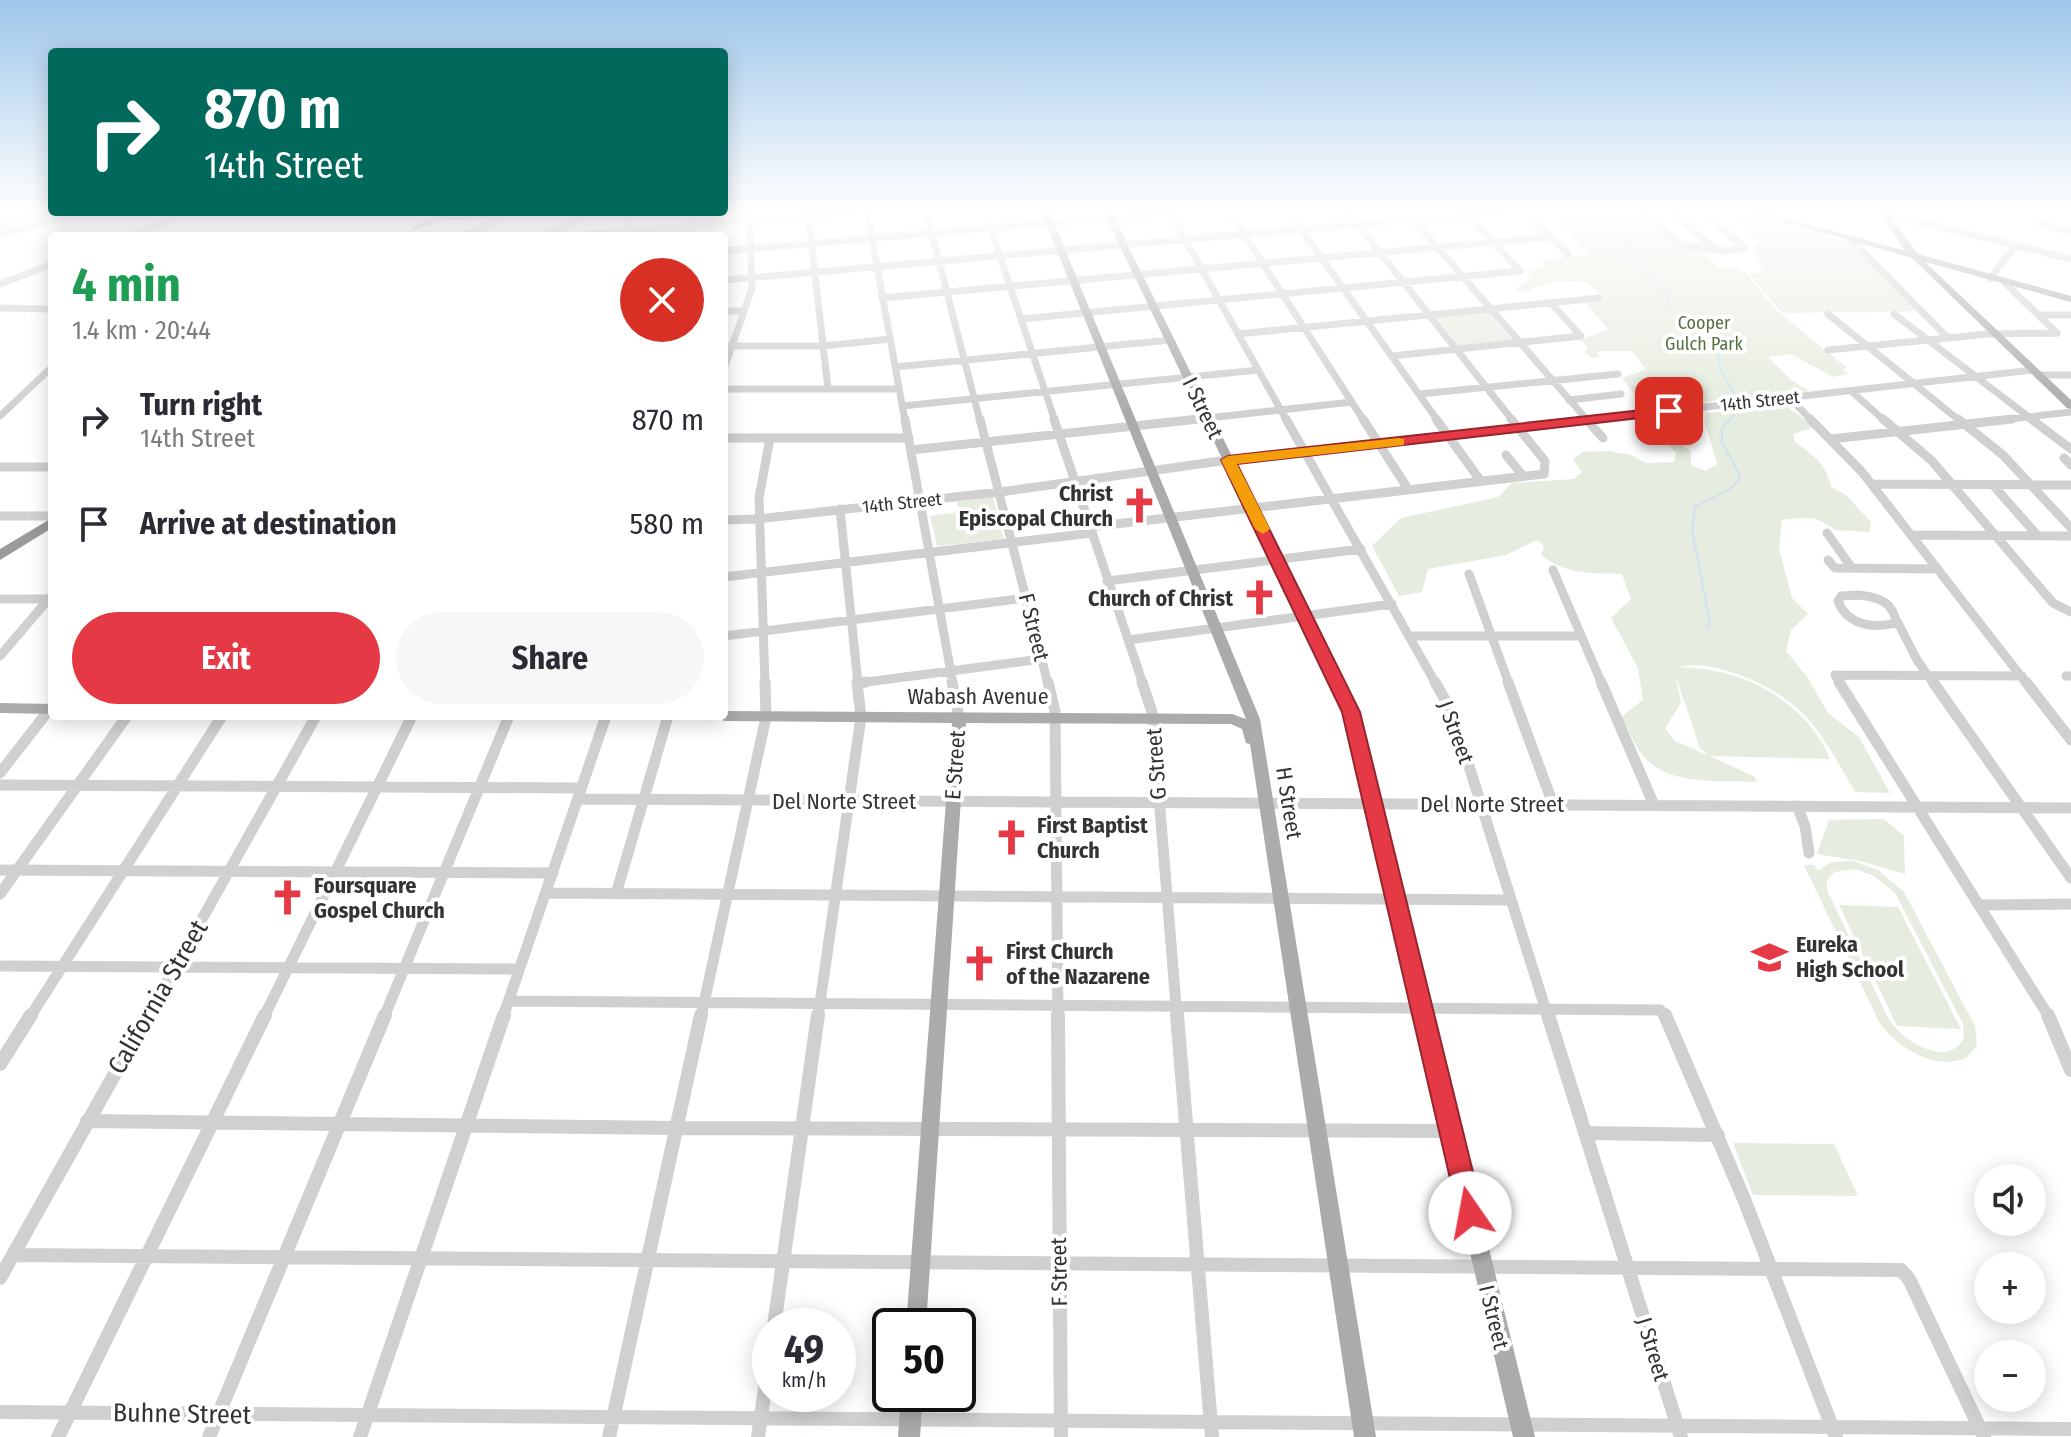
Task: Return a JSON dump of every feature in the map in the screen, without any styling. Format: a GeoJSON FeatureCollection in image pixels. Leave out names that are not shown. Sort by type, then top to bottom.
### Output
{"type":"FeatureCollection","features":[{"type":"Feature","properties":{"kind":"highway"},"geometry":{"type":"LineString","coordinates":[[0,555],[48,522]]}},
{"type":"Feature","properties":{"kind":"main road","name":"I Street"},"geometry":{"type":"LineString","coordinates":[[1139,278],[1351,712],[1522,1431]]}},
{"type":"Feature","properties":{"kind":"main road"},"geometry":{"type":"LineString","coordinates":[[1937,278],[2071,409]]}},
{"type":"Feature","properties":{"kind":"main road"},"geometry":{"type":"LineString","coordinates":[[1987,278],[2071,299]]}},
{"type":"Feature","properties":{"kind":"main road","name":"H Street"},"geometry":{"type":"LineString","coordinates":[[1074,280],[1253,719],[1364,1430]]}},
{"type":"Feature","properties":{"kind":"main road"},"geometry":{"type":"LineString","coordinates":[[1232,719],[1241,717],[1245,708],[1236,687],[1237,680]]}},
{"type":"Feature","properties":{"kind":"main road"},"geometry":{"type":"LineString","coordinates":[[0,708],[48,708]]}},
{"type":"Feature","properties":{"kind":"main road","name":"Wabash Avenue"},"geometry":{"type":"LineString","coordinates":[[728,716],[1232,719],[1248,726],[1257,754]]}},
{"type":"Feature","properties":{"kind":"main road","name":"E Street"},"geometry":{"type":"LineString","coordinates":[[917,1308],[959,718]]}},
{"type":"Feature","properties":{"kind":"street"},"geometry":{"type":"LineString","coordinates":[[728,280],[751,278]]}},
{"type":"Feature","properties":{"kind":"street"},"geometry":{"type":"LineString","coordinates":[[752,278],[744,311],[728,346],[823,346],[890,339]]}},
{"type":"Feature","properties":{"kind":"street"},"geometry":{"type":"LineString","coordinates":[[816,278],[828,389]]}},
{"type":"Feature","properties":{"kind":"street","name":"E Street"},"geometry":{"type":"LineString","coordinates":[[879,278],[959,718]]}},
{"type":"Feature","properties":{"kind":"street","name":"F Street"},"geometry":{"type":"LineString","coordinates":[[943,278],[1056,718],[1061,1429]]}},
{"type":"Feature","properties":{"kind":"street","name":"G Street"},"geometry":{"type":"LineString","coordinates":[[1007,278],[1153,718],[1211,1430]]}},
{"type":"Feature","properties":{"kind":"street"},"geometry":{"type":"LineString","coordinates":[[882,298],[1099,278]]}},
{"type":"Feature","properties":{"kind":"street","name":"J Street"},"geometry":{"type":"LineString","coordinates":[[1207,278],[1452,712],[1679,1432]]}},
{"type":"Feature","properties":{"kind":"street"},"geometry":{"type":"LineString","coordinates":[[1272,278],[1408,489]]}},
{"type":"Feature","properties":{"kind":"street"},"geometry":{"type":"LineString","coordinates":[[1336,278],[1480,480]]}},
{"type":"Feature","properties":{"kind":"street"},"geometry":{"type":"LineString","coordinates":[[728,577],[1012,543],[1170,517],[1544,474],[1545,461],[1400,278]]}},
{"type":"Feature","properties":{"kind":"street"},"geometry":{"type":"LineString","coordinates":[[1021,319],[1453,278]]}},
{"type":"Feature","properties":{"kind":"street"},"geometry":{"type":"LineString","coordinates":[[1464,278],[1603,438]]}},
{"type":"Feature","properties":{"kind":"street"},"geometry":{"type":"LineString","coordinates":[[1889,278],[1948,338]]}},
{"type":"Feature","properties":{"kind":"street"},"geometry":{"type":"LineString","coordinates":[[1828,350],[1996,334],[2057,333],[2005,283]]}},
{"type":"Feature","properties":{"kind":"street"},"geometry":{"type":"LineString","coordinates":[[1238,334],[1599,298]]}},
{"type":"Feature","properties":{"kind":"street"},"geometry":{"type":"LineString","coordinates":[[1392,356],[1581,336],[1551,303]]}},
{"type":"Feature","properties":{"kind":"street"},"geometry":{"type":"LineString","coordinates":[[0,308],[48,309]]}},
{"type":"Feature","properties":{"kind":"street"},"geometry":{"type":"LineString","coordinates":[[728,311],[744,311]]}},
{"type":"Feature","properties":{"kind":"street"},"geometry":{"type":"LineString","coordinates":[[1828,314],[2003,455],[2071,528]]}},
{"type":"Feature","properties":{"kind":"street"},"geometry":{"type":"LineString","coordinates":[[1894,314],[2071,449]]}},
{"type":"Feature","properties":{"kind":"street"},"geometry":{"type":"LineString","coordinates":[[2040,315],[2071,315]]}},
{"type":"Feature","properties":{"kind":"street"},"geometry":{"type":"LineString","coordinates":[[895,367],[1170,340]]}},
{"type":"Feature","properties":{"kind":"street"},"geometry":{"type":"LineString","coordinates":[[902,406],[1258,370]]}},
{"type":"Feature","properties":{"kind":"street"},"geometry":{"type":"LineString","coordinates":[[0,416],[48,371]]}},
{"type":"Feature","properties":{"kind":"street"},"geometry":{"type":"LineString","coordinates":[[1419,394],[1618,374]]}},
{"type":"Feature","properties":{"kind":"street","name":"14th Street"},"geometry":{"type":"LineString","coordinates":[[728,520],[1000,492],[1228,460],[1977,376],[2071,375]]}},
{"type":"Feature","properties":{"kind":"street"},"geometry":{"type":"LineString","coordinates":[[37,382],[48,382]]}},
{"type":"Feature","properties":{"kind":"street"},"geometry":{"type":"LineString","coordinates":[[728,389],[899,389]]}},
{"type":"Feature","properties":{"kind":"street"},"geometry":{"type":"LineString","coordinates":[[1851,391],[1928,457],[2067,610]]}},
{"type":"Feature","properties":{"kind":"street"},"geometry":{"type":"LineString","coordinates":[[1569,400],[1621,394]]}},
{"type":"Feature","properties":{"kind":"street"},"geometry":{"type":"LineString","coordinates":[[1790,398],[1873,484],[2071,740]]}},
{"type":"Feature","properties":{"kind":"street"},"geometry":{"type":"LineString","coordinates":[[911,450],[1352,402]]}},
{"type":"Feature","properties":{"kind":"street"},"geometry":{"type":"LineString","coordinates":[[1831,439],[2071,409]]}},
{"type":"Feature","properties":{"kind":"street"},"geometry":{"type":"LineString","coordinates":[[728,438],[909,438]]}},
{"type":"Feature","properties":{"kind":"street"},"geometry":{"type":"LineString","coordinates":[[609,1437],[766,717],[758,519],[770,438]]}},
{"type":"Feature","properties":{"kind":"street"},"geometry":{"type":"LineString","coordinates":[[1506,455],[1523,476]]}},
{"type":"Feature","properties":{"kind":"street"},"geometry":{"type":"LineString","coordinates":[[2071,458],[2064,458],[2071,465]]}},
{"type":"Feature","properties":{"kind":"street"},"geometry":{"type":"LineString","coordinates":[[0,467],[48,467]]}},
{"type":"Feature","properties":{"kind":"street"},"geometry":{"type":"LineString","coordinates":[[1873,484],[2071,485]]}},
{"type":"Feature","properties":{"kind":"street"},"geometry":{"type":"LineString","coordinates":[[1993,485],[2037,535]]}},
{"type":"Feature","properties":{"kind":"street"},"geometry":{"type":"LineString","coordinates":[[777,1308],[861,717],[840,509]]}},
{"type":"Feature","properties":{"kind":"street"},"geometry":{"type":"LineString","coordinates":[[0,516],[48,519]]}},
{"type":"Feature","properties":{"kind":"street"},"geometry":{"type":"LineString","coordinates":[[1827,533],[1852,568]]}},
{"type":"Feature","properties":{"kind":"street"},"geometry":{"type":"LineString","coordinates":[[1912,535],[2071,536]]}},
{"type":"Feature","properties":{"kind":"street"},"geometry":{"type":"LineString","coordinates":[[1107,581],[1361,549]]}},
{"type":"Feature","properties":{"kind":"street"},"geometry":{"type":"LineString","coordinates":[[1828,560],[1835,568],[1938,569]]}},
{"type":"Feature","properties":{"kind":"street"},"geometry":{"type":"LineString","coordinates":[[1553,570],[1654,805]]}},
{"type":"Feature","properties":{"kind":"street"},"geometry":{"type":"LineString","coordinates":[[1469,574],[1553,804]]}},
{"type":"Feature","properties":{"kind":"street"},"geometry":{"type":"LineString","coordinates":[[1897,621],[1887,625],[1857,622],[1842,612],[1839,598],[1854,595],[1876,597],[1894,610],[1897,621],[1929,675],[2071,878]]}},
{"type":"Feature","properties":{"kind":"street"},"geometry":{"type":"LineString","coordinates":[[0,599],[48,598]]}},
{"type":"Feature","properties":{"kind":"street"},"geometry":{"type":"LineString","coordinates":[[728,635],[1026,598]]}},
{"type":"Feature","properties":{"kind":"street"},"geometry":{"type":"LineString","coordinates":[[0,656],[48,601]]}},
{"type":"Feature","properties":{"kind":"street"},"geometry":{"type":"LineString","coordinates":[[1128,640],[1392,604]]}},
{"type":"Feature","properties":{"kind":"street"},"geometry":{"type":"LineString","coordinates":[[1410,636],[1581,636]]}},
{"type":"Feature","properties":{"kind":"street"},"geometry":{"type":"LineString","coordinates":[[859,683],[1042,659]]}},
{"type":"Feature","properties":{"kind":"street"},"geometry":{"type":"LineString","coordinates":[[2022,676],[1835,675],[2047,1012],[2071,1070]]}},
{"type":"Feature","properties":{"kind":"street"},"geometry":{"type":"LineString","coordinates":[[0,773],[48,712]]}},
{"type":"Feature","properties":{"kind":"street"},"geometry":{"type":"LineString","coordinates":[[0,894],[124,720]]}},
{"type":"Feature","properties":{"kind":"street"},"geometry":{"type":"LineString","coordinates":[[0,1064],[219,720]]}},
{"type":"Feature","properties":{"kind":"street","name":"California Street"},"geometry":{"type":"LineString","coordinates":[[0,1278],[314,720]]}},
{"type":"Feature","properties":{"kind":"street"},"geometry":{"type":"LineString","coordinates":[[58,1437],[410,720]]}},
{"type":"Feature","properties":{"kind":"street"},"geometry":{"type":"LineString","coordinates":[[209,1437],[507,720]]}},
{"type":"Feature","properties":{"kind":"street"},"geometry":{"type":"LineString","coordinates":[[360,1437],[605,720]]}},
{"type":"Feature","properties":{"kind":"street"},"geometry":{"type":"LineString","coordinates":[[616,894],[667,720]]}},
{"type":"Feature","properties":{"kind":"street","name":"Del Norte Street"},"geometry":{"type":"LineString","coordinates":[[0,785],[479,788],[645,799],[2071,808]]}},
{"type":"Feature","properties":{"kind":"street"},"geometry":{"type":"LineString","coordinates":[[1797,806],[1805,826],[1809,853]]}},
{"type":"Feature","properties":{"kind":"street"},"geometry":{"type":"LineString","coordinates":[[0,870],[553,873]]}},
{"type":"Feature","properties":{"kind":"street"},"geometry":{"type":"LineString","coordinates":[[546,893],[1510,900]]}},
{"type":"Feature","properties":{"kind":"street"},"geometry":{"type":"LineString","coordinates":[[1980,905],[2071,904]]}},
{"type":"Feature","properties":{"kind":"street"},"geometry":{"type":"LineString","coordinates":[[0,966],[519,969]]}},
{"type":"Feature","properties":{"kind":"street"},"geometry":{"type":"LineString","coordinates":[[509,1001],[1650,1009],[1664,1013],[1718,1135],[1834,1432]]}},
{"type":"Feature","properties":{"kind":"street"},"geometry":{"type":"LineString","coordinates":[[87,1121],[675,1128],[1452,1131]]}},
{"type":"Feature","properties":{"kind":"street"},"geometry":{"type":"LineString","coordinates":[[1586,1133],[1718,1135]]}},
{"type":"Feature","properties":{"kind":"street"},"geometry":{"type":"LineString","coordinates":[[13,1255],[1901,1270],[1909,1279],[1938,1336],[1982,1433]]}},
{"type":"Feature","properties":{"kind":"street","name":"Buhne Street"},"geometry":{"type":"LineString","coordinates":[[0,1412],[761,1419],[909,1429],[1982,1433],[2071,1429]]}},
{"type":"Feature","properties":{"kind":"street"},"geometry":{"type":"LineString","coordinates":[[758,1437],[762,1412]]}},
{"type":"Feature","properties":{"kind":"green space","name":"Cooper Gulch Park"},"geometry":{"type":"Polygon","coordinates":[[[1750,278],[1777,311],[1846,367],[1843,370],[1848,374],[1833,377],[1791,354],[1768,357],[1791,380],[1810,391],[1645,408],[1622,378],[1646,369],[1632,351],[1601,351],[1597,353],[1600,357],[1592,358],[1584,352],[1588,348],[1581,340],[1608,329],[1586,303],[1601,296],[1590,285],[1571,281],[1546,284],[1526,293],[1514,289],[1530,279],[1750,278]]]}},
{"type":"Feature","properties":{"kind":"green space"},"geometry":{"type":"Polygon","coordinates":[[[1753,278],[1886,278],[1918,311],[1782,313],[1753,278]]]}},
{"type":"Feature","properties":{"kind":"green space"},"geometry":{"type":"Polygon","coordinates":[[[1488,312],[1513,341],[1460,347],[1436,317],[1488,312]]]}},
{"type":"Feature","properties":{"kind":"green space"},"geometry":{"type":"Polygon","coordinates":[[[1786,406],[1815,427],[1793,434],[1795,442],[1822,466],[1831,487],[1846,495],[1871,522],[1869,532],[1835,530],[1810,518],[1782,520],[1779,549],[1792,598],[1808,614],[1791,630],[1786,651],[1808,678],[1828,713],[1859,737],[1890,793],[1855,792],[1821,736],[1797,708],[1763,685],[1710,666],[1679,667],[1729,674],[1765,689],[1797,712],[1810,726],[1830,759],[1710,756],[1755,777],[1757,782],[1684,778],[1670,774],[1647,760],[1621,717],[1643,700],[1638,668],[1611,618],[1631,599],[1622,574],[1579,572],[1550,562],[1541,555],[1544,546],[1537,540],[1506,555],[1428,569],[1422,592],[1399,596],[1372,546],[1401,518],[1498,497],[1512,483],[1574,479],[1582,472],[1573,460],[1582,452],[1609,451],[1631,455],[1646,463],[1674,462],[1676,453],[1663,438],[1678,441],[1691,452],[1691,465],[1706,471],[1717,464],[1705,423],[1706,413],[1786,406]],[[1676,677],[1681,703],[1665,728],[1675,741],[1709,756],[1700,748],[1676,677]]]}},
{"type":"Feature","properties":{"kind":"green space"},"geometry":{"type":"Polygon","coordinates":[[[993,497],[1004,539],[937,546],[930,516],[959,512],[957,502],[993,497]]]}},
{"type":"Feature","properties":{"kind":"green space"},"geometry":{"type":"Polygon","coordinates":[[[1884,819],[1904,836],[1905,874],[1860,861],[1817,854],[1829,820],[1884,819]]]}},
{"type":"Feature","properties":{"kind":"green space"},"geometry":{"type":"Polygon","coordinates":[[[1853,861],[1878,870],[1904,892],[1975,1026],[1977,1045],[1966,1058],[1954,1061],[1929,1059],[1906,1048],[1879,1022],[1804,865],[1814,865],[1818,871],[1831,862],[1853,861]],[[1855,869],[1834,872],[1827,881],[1827,890],[1889,1020],[1914,1043],[1936,1052],[1947,1052],[1964,1038],[1963,1024],[1895,893],[1874,876],[1855,869]]]}},
{"type":"Feature","properties":{"kind":"green space"},"geometry":{"type":"Polygon","coordinates":[[[1839,905],[1898,907],[1961,1029],[1897,1026],[1839,905]]]}},
{"type":"Feature","properties":{"kind":"green space"},"geometry":{"type":"Polygon","coordinates":[[[1733,1143],[1834,1144],[1858,1196],[1753,1195],[1733,1143]]]}},
{"type":"Feature","properties":{"kind":"waterway"},"geometry":{"type":"LineString","coordinates":[[1650,278],[1668,298],[1669,309],[1708,335],[1718,354],[1720,368],[1737,399]]}},
{"type":"Feature","properties":{"kind":"waterway"},"geometry":{"type":"LineString","coordinates":[[1708,628],[1710,624],[1692,529],[1695,507],[1733,487],[1740,476],[1722,442],[1722,428],[1732,418],[1738,405]]}},
{"type":"Feature","properties":{"kind":"slow traffic"},"geometry":{"type":"LineString","coordinates":[[1263,529],[1228,460],[1399,442]]}},
{"type":"Feature","properties":{"kind":"place","name":"Christ Episcopal Church"},"geometry":{"type":"Point","coordinates":[1139,506]}},
{"type":"Feature","properties":{"kind":"place","name":"Church of Christ"},"geometry":{"type":"Point","coordinates":[1259,598]}},
{"type":"Feature","properties":{"kind":"place","name":"First Baptist Church"},"geometry":{"type":"Point","coordinates":[1011,838]}},
{"type":"Feature","properties":{"kind":"place","name":"Foursquare Gospel Church"},"geometry":{"type":"Point","coordinates":[288,898]}},
{"type":"Feature","properties":{"kind":"place","name":"Eureka High School"},"geometry":{"type":"Point","coordinates":[1770,957]}},
{"type":"Feature","properties":{"kind":"place","name":"First Church of the Nazarene"},"geometry":{"type":"Point","coordinates":[980,964]}},
{"type":"Feature","properties":{"kind":"route"},"geometry":{"type":"LineString","coordinates":[[1470,1213],[1351,712],[1228,460],[1669,411]]}}]}
